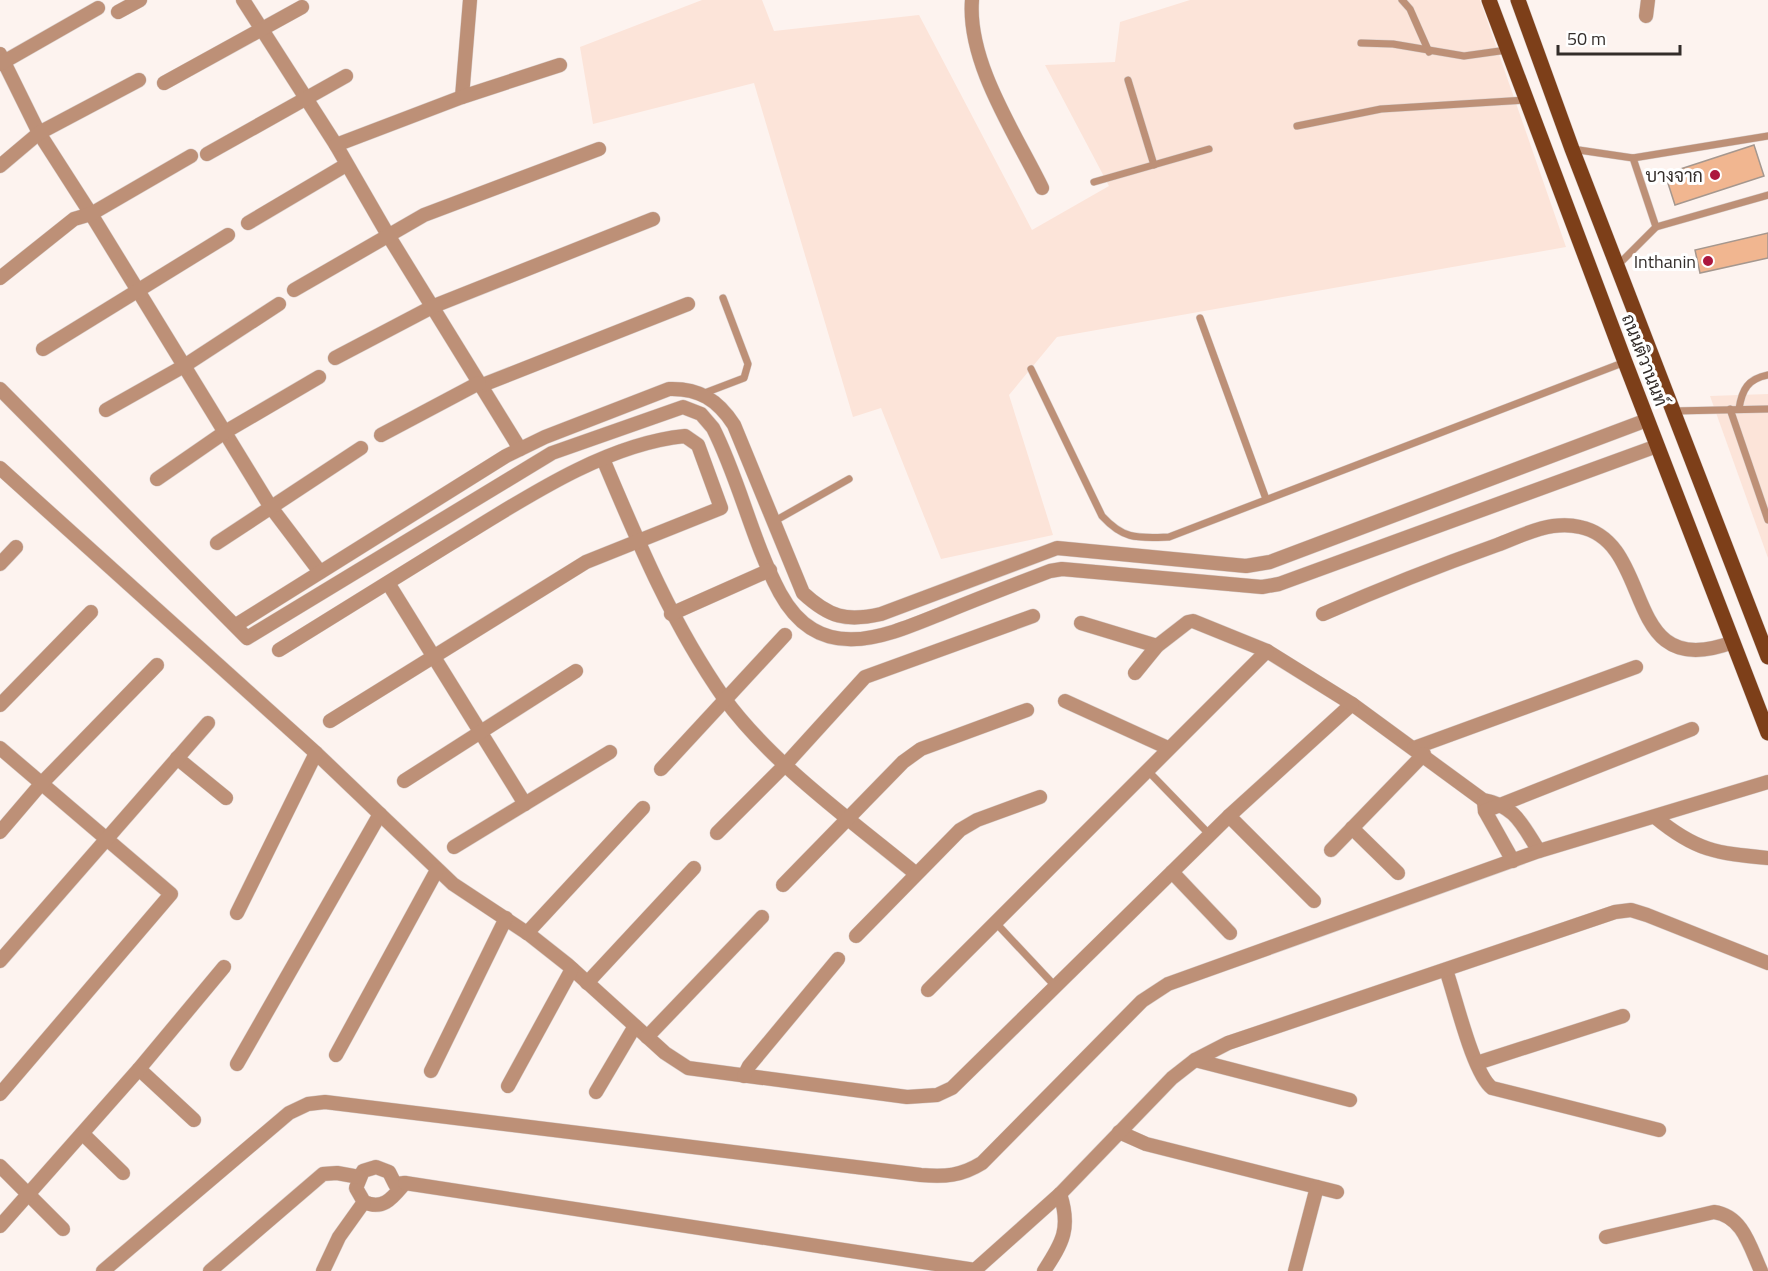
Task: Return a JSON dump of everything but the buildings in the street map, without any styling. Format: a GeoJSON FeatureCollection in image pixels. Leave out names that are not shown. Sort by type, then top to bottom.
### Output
{"type":"FeatureCollection","features":[{"type":"Feature","properties":{"kind":"main road","name":"ถนนติวานนท์"},"geometry":{"type":"LineString","coordinates":[[1489,0],[1768,733]]}},
{"type":"Feature","properties":{"kind":"main road","name":"ถนนติวานนท์"},"geometry":{"type":"LineString","coordinates":[[1518,0],[1572,149],[1764,636],[1768,657]]}},
{"type":"Feature","properties":{"kind":"street"},"geometry":{"type":"LineString","coordinates":[[118,12],[140,0]]}},
{"type":"Feature","properties":{"kind":"street"},"geometry":{"type":"LineString","coordinates":[[243,0],[336,145],[388,235],[434,306],[520,449]]}},
{"type":"Feature","properties":{"kind":"street"},"geometry":{"type":"LineString","coordinates":[[462,97],[469,0]]}},
{"type":"Feature","properties":{"kind":"street"},"geometry":{"type":"LineString","coordinates":[[972,0],[971,19],[979,60],[1042,188]]}},
{"type":"Feature","properties":{"kind":"street"},"geometry":{"type":"LineString","coordinates":[[1646,16],[1648,0]]}},
{"type":"Feature","properties":{"kind":"street"},"geometry":{"type":"LineString","coordinates":[[164,84],[262,32],[303,7]]}},
{"type":"Feature","properties":{"kind":"street"},"geometry":{"type":"LineString","coordinates":[[98,9],[1,60],[39,134],[91,214],[270,506],[320,572]]}},
{"type":"Feature","properties":{"kind":"street"},"geometry":{"type":"LineString","coordinates":[[336,145],[462,97],[560,65]]}},
{"type":"Feature","properties":{"kind":"street"},"geometry":{"type":"LineString","coordinates":[[207,154],[345,76]]}},
{"type":"Feature","properties":{"kind":"street"},"geometry":{"type":"LineString","coordinates":[[0,166],[39,134],[139,80]]}},
{"type":"Feature","properties":{"kind":"street"},"geometry":{"type":"LineString","coordinates":[[294,290],[424,215],[599,149]]}},
{"type":"Feature","properties":{"kind":"street"},"geometry":{"type":"LineString","coordinates":[[0,278],[74,219],[91,214],[191,156]]}},
{"type":"Feature","properties":{"kind":"street"},"geometry":{"type":"LineString","coordinates":[[248,223],[346,165]]}},
{"type":"Feature","properties":{"kind":"street"},"geometry":{"type":"LineString","coordinates":[[335,358],[434,306],[654,219]]}},
{"type":"Feature","properties":{"kind":"street"},"geometry":{"type":"LineString","coordinates":[[43,349],[139,292],[228,235]]}},
{"type":"Feature","properties":{"kind":"street"},"geometry":{"type":"LineString","coordinates":[[105,410],[184,366],[279,304]]}},
{"type":"Feature","properties":{"kind":"street"},"geometry":{"type":"LineString","coordinates":[[381,435],[480,385],[688,304]]}},
{"type":"Feature","properties":{"kind":"street"},"geometry":{"type":"LineString","coordinates":[[157,479],[225,432],[320,377]]}},
{"type":"Feature","properties":{"kind":"street"},"geometry":{"type":"LineString","coordinates":[[0,389],[247,638],[552,453],[683,407],[701,414],[713,428],[780,594],[805,622],[831,636],[857,640],[882,637],[1050,571],[1062,569],[1262,587],[1279,584],[1657,446]]}},
{"type":"Feature","properties":{"kind":"street"},"geometry":{"type":"LineString","coordinates":[[236,625],[520,449],[545,436],[669,389],[682,389],[702,394],[724,410],[734,425],[803,593],[818,606],[836,616],[856,619],[880,614],[1057,548],[1246,566],[1270,562],[1647,420]]}},
{"type":"Feature","properties":{"kind":"street"},"geometry":{"type":"LineString","coordinates":[[279,650],[529,495],[603,459],[669,437],[685,436],[698,445],[721,508],[586,562],[330,720]]}},
{"type":"Feature","properties":{"kind":"street"},"geometry":{"type":"LineString","coordinates":[[217,543],[361,448]]}},
{"type":"Feature","properties":{"kind":"street"},"geometry":{"type":"LineString","coordinates":[[603,459],[671,614],[725,699],[785,765],[915,873]]}},
{"type":"Feature","properties":{"kind":"street"},"geometry":{"type":"LineString","coordinates":[[0,468],[316,753],[437,870],[468,896],[527,933],[572,969],[647,1037],[688,1068],[907,1097],[937,1095],[951,1088],[965,1077],[1228,816],[1352,704]]}},
{"type":"Feature","properties":{"kind":"street"},"geometry":{"type":"LineString","coordinates":[[1323,614],[1401,580],[1551,526],[1579,527],[1596,532],[1617,551],[1653,626],[1669,645],[1699,652],[1733,642]]}},
{"type":"Feature","properties":{"kind":"street"},"geometry":{"type":"LineString","coordinates":[[0,564],[16,547]]}},
{"type":"Feature","properties":{"kind":"street"},"geometry":{"type":"LineString","coordinates":[[671,614],[770,570]]}},
{"type":"Feature","properties":{"kind":"street"},"geometry":{"type":"LineString","coordinates":[[388,583],[525,804]]}},
{"type":"Feature","properties":{"kind":"street"},"geometry":{"type":"LineString","coordinates":[[0,705],[91,612]]}},
{"type":"Feature","properties":{"kind":"street"},"geometry":{"type":"LineString","coordinates":[[717,833],[785,765],[865,677],[1033,615]]}},
{"type":"Feature","properties":{"kind":"street"},"geometry":{"type":"LineString","coordinates":[[1136,673],[1157,646],[1188,622],[1193,621],[1267,651],[1352,704],[1419,751],[1484,805],[1513,861]]}},
{"type":"Feature","properties":{"kind":"street"},"geometry":{"type":"LineString","coordinates":[[1081,623],[1157,646]]}},
{"type":"Feature","properties":{"kind":"street"},"geometry":{"type":"LineString","coordinates":[[660,769],[785,635]]}},
{"type":"Feature","properties":{"kind":"street"},"geometry":{"type":"LineString","coordinates":[[927,990],[1267,651]]}},
{"type":"Feature","properties":{"kind":"street"},"geometry":{"type":"LineString","coordinates":[[0,832],[41,784],[157,665]]}},
{"type":"Feature","properties":{"kind":"street"},"geometry":{"type":"LineString","coordinates":[[1331,850],[1419,751],[1636,668]]}},
{"type":"Feature","properties":{"kind":"street"},"geometry":{"type":"LineString","coordinates":[[404,781],[576,671]]}},
{"type":"Feature","properties":{"kind":"street"},"geometry":{"type":"LineString","coordinates":[[1065,701],[1168,748]]}},
{"type":"Feature","properties":{"kind":"street"},"geometry":{"type":"LineString","coordinates":[[783,885],[903,762],[921,749],[1027,710]]}},
{"type":"Feature","properties":{"kind":"street"},"geometry":{"type":"LineString","coordinates":[[0,961],[208,723]]}},
{"type":"Feature","properties":{"kind":"street"},"geometry":{"type":"LineString","coordinates":[[1484,805],[1500,803],[1692,729]]}},
{"type":"Feature","properties":{"kind":"street"},"geometry":{"type":"LineString","coordinates":[[0,748],[106,841],[171,894],[0,1094]]}},
{"type":"Feature","properties":{"kind":"street"},"geometry":{"type":"LineString","coordinates":[[454,847],[610,752]]}},
{"type":"Feature","properties":{"kind":"street"},"geometry":{"type":"LineString","coordinates":[[237,913],[316,753]]}},
{"type":"Feature","properties":{"kind":"street"},"geometry":{"type":"LineString","coordinates":[[177,758],[226,798]]}},
{"type":"Feature","properties":{"kind":"street"},"geometry":{"type":"LineString","coordinates":[[103,1271],[289,1113],[308,1104],[325,1102],[921,1175],[947,1177],[965,1173],[982,1163],[1155,991],[1539,851],[1768,782]]}},
{"type":"Feature","properties":{"kind":"street"},"geometry":{"type":"LineString","coordinates":[[856,936],[915,873],[960,830],[977,820],[1040,797]]}},
{"type":"Feature","properties":{"kind":"street"},"geometry":{"type":"LineString","coordinates":[[1500,803],[1514,813],[1539,851]]}},
{"type":"Feature","properties":{"kind":"street"},"geometry":{"type":"LineString","coordinates":[[527,933],[643,808]]}},
{"type":"Feature","properties":{"kind":"street"},"geometry":{"type":"LineString","coordinates":[[237,1064],[380,814]]}},
{"type":"Feature","properties":{"kind":"street"},"geometry":{"type":"LineString","coordinates":[[1228,816],[1314,901]]}},
{"type":"Feature","properties":{"kind":"street"},"geometry":{"type":"LineString","coordinates":[[1655,817],[1682,839],[1719,853],[1768,858]]}},
{"type":"Feature","properties":{"kind":"street"},"geometry":{"type":"LineString","coordinates":[[1352,828],[1398,873]]}},
{"type":"Feature","properties":{"kind":"street"},"geometry":{"type":"LineString","coordinates":[[587,983],[694,868]]}},
{"type":"Feature","properties":{"kind":"street"},"geometry":{"type":"LineString","coordinates":[[336,1055],[437,870]]}},
{"type":"Feature","properties":{"kind":"street"},"geometry":{"type":"LineString","coordinates":[[1172,872],[1230,933]]}},
{"type":"Feature","properties":{"kind":"street"},"geometry":{"type":"LineString","coordinates":[[405,1184],[386,1203],[372,1206],[364,1202],[356,1188],[363,1172],[376,1167],[389,1172],[395,1184],[405,1184],[976,1271],[1060,1194],[1172,1078],[1195,1060],[1228,1043],[1615,912],[1631,910],[1768,963]]}},
{"type":"Feature","properties":{"kind":"street"},"geometry":{"type":"LineString","coordinates":[[647,1037],[762,917]]}},
{"type":"Feature","properties":{"kind":"street"},"geometry":{"type":"LineString","coordinates":[[431,1071],[506,918]]}},
{"type":"Feature","properties":{"kind":"street"},"geometry":{"type":"LineString","coordinates":[[744,1076],[749,1066],[838,959]]}},
{"type":"Feature","properties":{"kind":"street"},"geometry":{"type":"LineString","coordinates":[[0,1226],[83,1134],[224,967]]}},
{"type":"Feature","properties":{"kind":"street"},"geometry":{"type":"LineString","coordinates":[[508,1086],[572,969]]}},
{"type":"Feature","properties":{"kind":"street"},"geometry":{"type":"LineString","coordinates":[[1446,970],[1485,1083],[1492,1088],[1659,1130]]}},
{"type":"Feature","properties":{"kind":"street"},"geometry":{"type":"LineString","coordinates":[[1477,1063],[1623,1016]]}},
{"type":"Feature","properties":{"kind":"street"},"geometry":{"type":"LineString","coordinates":[[596,1092],[635,1026]]}},
{"type":"Feature","properties":{"kind":"street"},"geometry":{"type":"LineString","coordinates":[[1195,1060],[1350,1100]]}},
{"type":"Feature","properties":{"kind":"street"},"geometry":{"type":"LineString","coordinates":[[139,1069],[194,1120]]}},
{"type":"Feature","properties":{"kind":"street"},"geometry":{"type":"LineString","coordinates":[[1119,1132],[1146,1144],[1338,1192]]}},
{"type":"Feature","properties":{"kind":"street"},"geometry":{"type":"LineString","coordinates":[[83,1134],[123,1173]]}},
{"type":"Feature","properties":{"kind":"street"},"geometry":{"type":"LineString","coordinates":[[0,1166],[63,1229]]}},
{"type":"Feature","properties":{"kind":"street"},"geometry":{"type":"LineString","coordinates":[[210,1271],[323,1174],[338,1173],[359,1177]]}},
{"type":"Feature","properties":{"kind":"street"},"geometry":{"type":"LineString","coordinates":[[1295,1271],[1317,1187]]}},
{"type":"Feature","properties":{"kind":"street"},"geometry":{"type":"LineString","coordinates":[[1044,1271],[1063,1239],[1067,1224],[1060,1194]]}},
{"type":"Feature","properties":{"kind":"street"},"geometry":{"type":"LineString","coordinates":[[323,1271],[339,1237],[364,1202]]}},
{"type":"Feature","properties":{"kind":"street"},"geometry":{"type":"LineString","coordinates":[[1606,1237],[1714,1212],[1725,1213],[1739,1224],[1761,1271]]}},
{"type":"Feature","properties":{"kind":"lane"},"geometry":{"type":"LineString","coordinates":[[1402,0],[1410,9],[1429,52]]}},
{"type":"Feature","properties":{"kind":"lane"},"geometry":{"type":"LineString","coordinates":[[1361,43],[1393,44],[1429,52],[1464,56],[1507,50]]}},
{"type":"Feature","properties":{"kind":"lane"},"geometry":{"type":"LineString","coordinates":[[1128,80],[1155,165]]}},
{"type":"Feature","properties":{"kind":"lane"},"geometry":{"type":"LineString","coordinates":[[1297,126],[1382,109],[1526,100]]}},
{"type":"Feature","properties":{"kind":"lane"},"geometry":{"type":"LineString","coordinates":[[1572,149],[1633,158],[1768,136]]}},
{"type":"Feature","properties":{"kind":"lane"},"geometry":{"type":"LineString","coordinates":[[1094,182],[1209,149]]}},
{"type":"Feature","properties":{"kind":"lane"},"geometry":{"type":"LineString","coordinates":[[1633,158],[1656,227]]}},
{"type":"Feature","properties":{"kind":"lane"},"geometry":{"type":"LineString","coordinates":[[1618,264],[1656,227],[1768,195]]}},
{"type":"Feature","properties":{"kind":"lane"},"geometry":{"type":"LineString","coordinates":[[702,394],[744,378],[748,372],[748,364],[723,298]]}},
{"type":"Feature","properties":{"kind":"lane"},"geometry":{"type":"LineString","coordinates":[[1200,318],[1266,499]]}},
{"type":"Feature","properties":{"kind":"lane"},"geometry":{"type":"LineString","coordinates":[[1031,369],[1102,516],[1118,533],[1168,537],[1625,362]]}},
{"type":"Feature","properties":{"kind":"lane"},"geometry":{"type":"LineString","coordinates":[[1739,409],[1742,392],[1746,385],[1758,377],[1768,375]]}},
{"type":"Feature","properties":{"kind":"lane"},"geometry":{"type":"LineString","coordinates":[[1730,409],[1768,519]]}},
{"type":"Feature","properties":{"kind":"lane"},"geometry":{"type":"LineString","coordinates":[[1674,411],[1768,409]]}},
{"type":"Feature","properties":{"kind":"lane"},"geometry":{"type":"LineString","coordinates":[[773,522],[849,479]]}},
{"type":"Feature","properties":{"kind":"lane"},"geometry":{"type":"LineString","coordinates":[[1147,770],[1210,835]]}},
{"type":"Feature","properties":{"kind":"lane"},"geometry":{"type":"LineString","coordinates":[[995,922],[1055,986]]}},
{"type":"Feature","properties":{"kind":"shaded area"},"geometry":{"type":"Polygon","coordinates":[[[702,0],[762,0],[774,31],[919,15],[1032,230],[1109,186],[1045,65],[1115,62],[1120,22],[1190,0],[1480,0],[1566,247],[1057,337],[1009,395],[1053,535],[941,559],[881,408],[853,417],[754,83],[593,124],[580,47],[702,0]]]}},
{"type":"Feature","properties":{"kind":"shaded area"},"geometry":{"type":"Polygon","coordinates":[[[1768,394],[1768,558],[1710,396],[1768,394]]]}},
{"type":"Feature","properties":{"kind":"place","name":"บางจาก"},"geometry":{"type":"Point","coordinates":[1715,175]}},
{"type":"Feature","properties":{"kind":"place","name":"Inthanin"},"geometry":{"type":"Point","coordinates":[1708,261]}}]}
